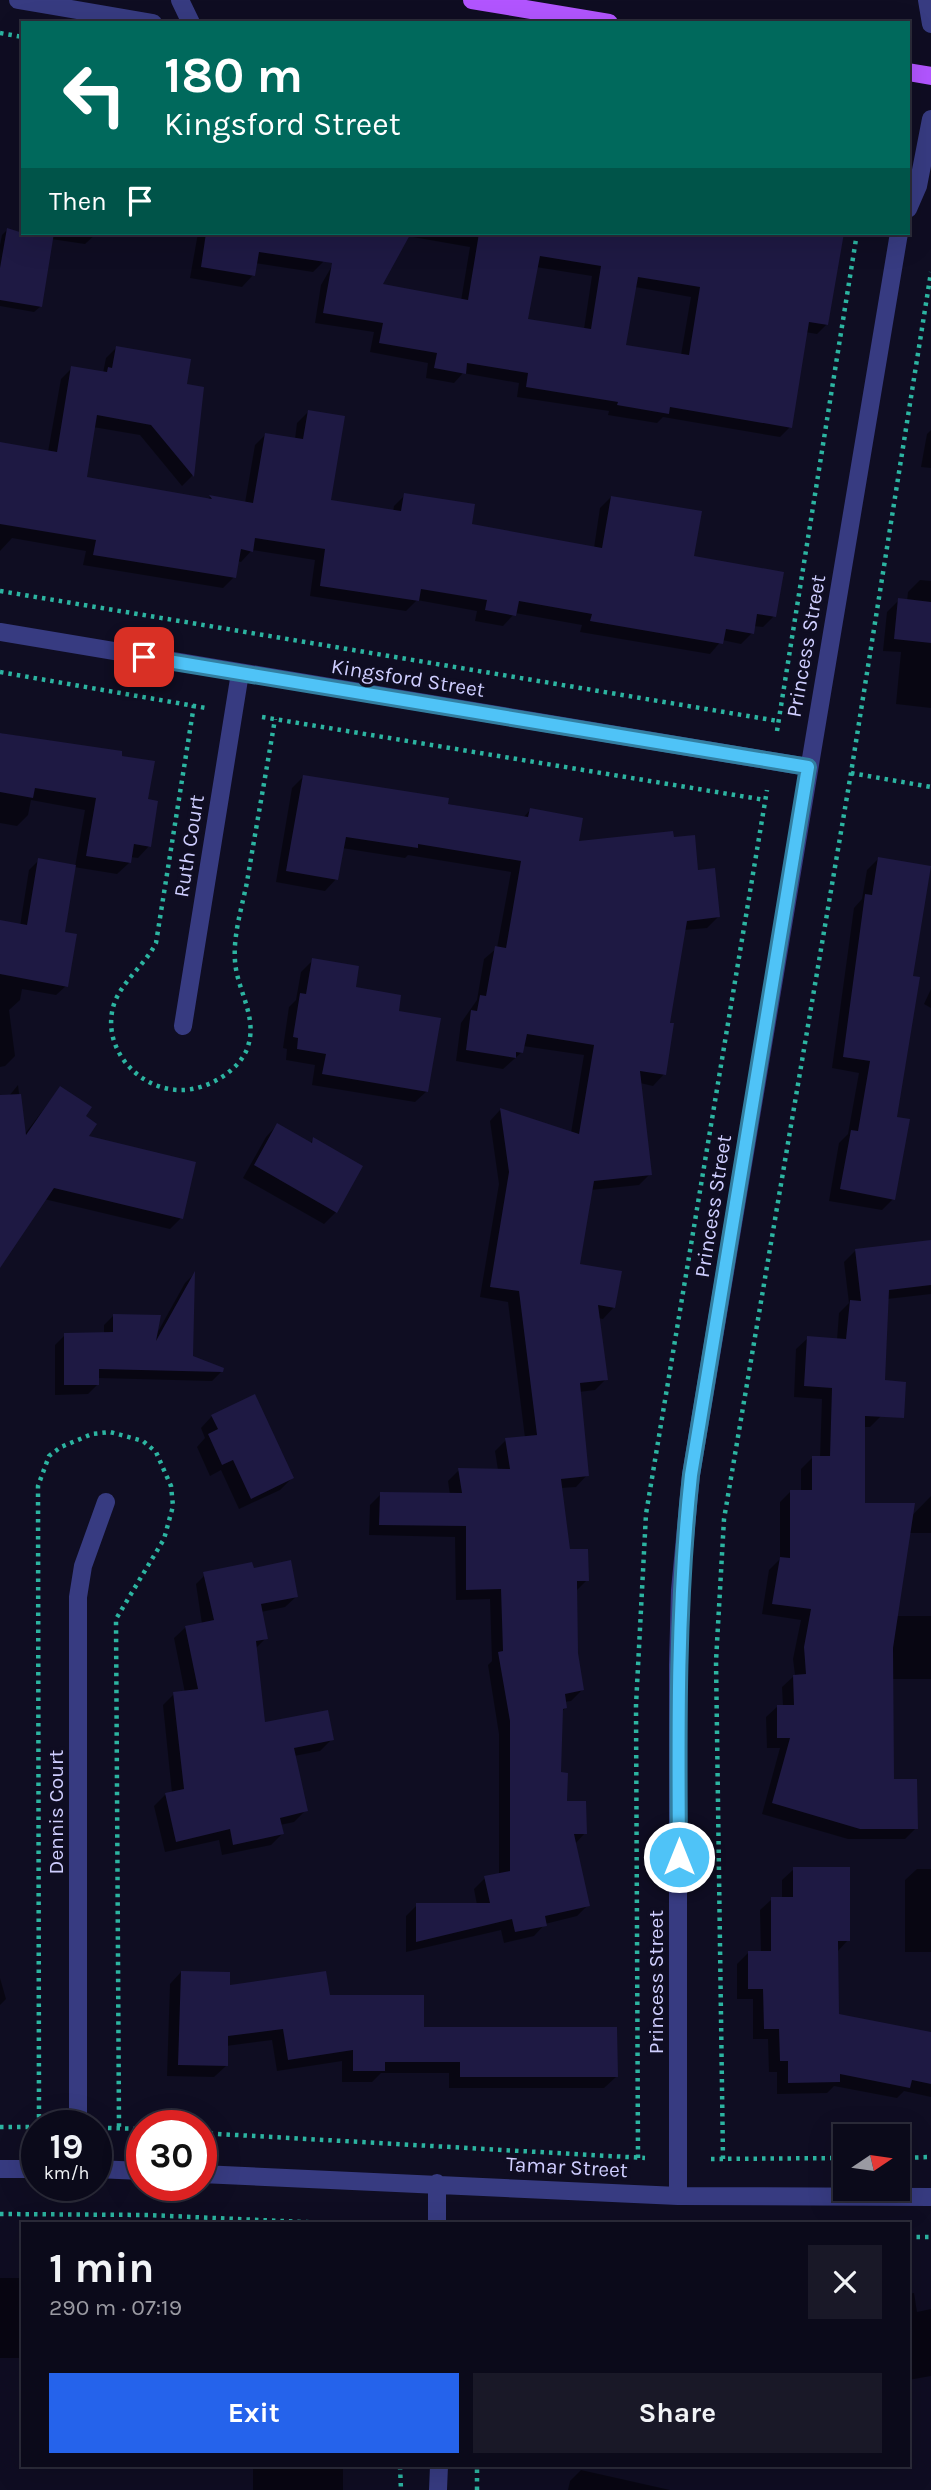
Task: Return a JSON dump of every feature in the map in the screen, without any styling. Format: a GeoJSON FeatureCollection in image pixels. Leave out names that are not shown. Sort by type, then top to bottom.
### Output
{"type":"FeatureCollection","features":[{"type":"Feature","properties":{"kind":"main road"},"geometry":{"type":"LineString","coordinates":[[471,0],[597,21]]}},
{"type":"Feature","properties":{"kind":"main road"},"geometry":{"type":"LineString","coordinates":[[910,72],[931,76]]}},
{"type":"Feature","properties":{"kind":"street"},"geometry":{"type":"LineString","coordinates":[[18,0],[141,21]]}},
{"type":"Feature","properties":{"kind":"street"},"geometry":{"type":"LineString","coordinates":[[180,0],[190,21]]}},
{"type":"Feature","properties":{"kind":"street"},"geometry":{"type":"LineString","coordinates":[[927,0],[931,24]]}},
{"type":"Feature","properties":{"kind":"street"},"geometry":{"type":"LineString","coordinates":[[910,204],[918,186],[931,119]]}},
{"type":"Feature","properties":{"kind":"street","name":"Princess Street"},"geometry":{"type":"LineString","coordinates":[[678,2196],[678,1665],[685,1530],[691,1475],[899,235]]}},
{"type":"Feature","properties":{"kind":"street","name":"Kingsford Street"},"geometry":{"type":"LineString","coordinates":[[0,632],[808,767]]}},
{"type":"Feature","properties":{"kind":"street","name":"Ruth Court"},"geometry":{"type":"LineString","coordinates":[[183,1026],[240,673]]}},
{"type":"Feature","properties":{"kind":"street","name":"Dennis Court"},"geometry":{"type":"LineString","coordinates":[[78,2110],[78,1597],[83,1566],[106,1503]]}},
{"type":"Feature","properties":{"kind":"street"},"geometry":{"type":"LineString","coordinates":[[0,2169],[21,2169]]}},
{"type":"Feature","properties":{"kind":"street","name":"Tamar Street"},"geometry":{"type":"LineString","coordinates":[[217,2175],[678,2196],[931,2197]]}},
{"type":"Feature","properties":{"kind":"street"},"geometry":{"type":"LineString","coordinates":[[437,2183],[437,2222]]}},
{"type":"Feature","properties":{"kind":"street"},"geometry":{"type":"LineString","coordinates":[[438,2490],[439,2467]]}},
{"type":"Feature","properties":{"kind":"path"},"geometry":{"type":"LineString","coordinates":[[0,33],[21,37]]}},
{"type":"Feature","properties":{"kind":"path"},"geometry":{"type":"LineString","coordinates":[[776,731],[857,235]]}},
{"type":"Feature","properties":{"kind":"path"},"geometry":{"type":"LineString","coordinates":[[723,2160],[716,1661],[724,1518],[850,773],[931,272]]}},
{"type":"Feature","properties":{"kind":"path"},"geometry":{"type":"LineString","coordinates":[[0,591],[778,721]]}},
{"type":"Feature","properties":{"kind":"path"},"geometry":{"type":"LineString","coordinates":[[0,672],[194,705]]}},
{"type":"Feature","properties":{"kind":"path"},"geometry":{"type":"LineString","coordinates":[[262,717],[765,800]]}},
{"type":"Feature","properties":{"kind":"path"},"geometry":{"type":"LineString","coordinates":[[850,773],[931,787]]}},
{"type":"Feature","properties":{"kind":"path"},"geometry":{"type":"LineString","coordinates":[[0,2127],[21,2127]]}},
{"type":"Feature","properties":{"kind":"path"},"geometry":{"type":"LineString","coordinates":[[217,2134],[645,2158]]}},
{"type":"Feature","properties":{"kind":"path"},"geometry":{"type":"LineString","coordinates":[[910,2158],[931,2157]]}},
{"type":"Feature","properties":{"kind":"path"},"geometry":{"type":"LineString","coordinates":[[712,2159],[833,2158]]}},
{"type":"Feature","properties":{"kind":"path"},"geometry":{"type":"LineString","coordinates":[[0,2214],[298,2222]]}},
{"type":"Feature","properties":{"kind":"path"},"geometry":{"type":"LineString","coordinates":[[910,2237],[931,2237]]}},
{"type":"Feature","properties":{"kind":"path"},"geometry":{"type":"LineString","coordinates":[[400,2467],[401,2490]]}},
{"type":"Feature","properties":{"kind":"path"},"geometry":{"type":"LineString","coordinates":[[477,2467],[477,2490]]}},
{"type":"Feature","properties":{"kind":"building"},"geometry":{"type":"Polygon","coordinates":[[[7,228],[21,232],[21,235],[54,235],[42,307],[0,300],[0,268],[7,228]]]}},
{"type":"Feature","properties":{"kind":"building"},"geometry":{"type":"Polygon","coordinates":[[[206,235],[410,235],[383,284],[468,300],[479,235],[844,235],[828,325],[809,322],[792,428],[670,407],[669,414],[617,405],[618,402],[526,387],[528,373],[467,363],[466,374],[434,368],[437,353],[379,343],[383,323],[323,313],[332,263],[259,252],[255,276],[201,267],[206,235]],[[540,256],[528,319],[591,329],[601,266],[540,256]],[[638,277],[626,345],[689,355],[700,287],[638,277]]]}},
{"type":"Feature","properties":{"kind":"building"},"geometry":{"type":"Polygon","coordinates":[[[116,346],[191,359],[187,384],[204,387],[194,477],[151,425],[97,415],[87,477],[212,499],[209,495],[253,503],[265,433],[303,439],[308,410],[345,416],[331,500],[401,511],[404,493],[475,504],[472,524],[602,548],[611,496],[702,511],[694,556],[784,572],[776,617],[757,614],[754,634],[726,629],[723,644],[590,621],[592,614],[519,601],[516,616],[485,610],[487,600],[421,589],[419,601],[320,586],[325,549],[255,538],[253,552],[241,549],[236,578],[93,555],[96,540],[0,524],[0,442],[57,452],[71,366],[107,372],[108,367],[112,368],[116,346]]]}},
{"type":"Feature","properties":{"kind":"building"},"geometry":{"type":"Polygon","coordinates":[[[898,598],[931,602],[931,643],[894,639],[898,598]]]}},
{"type":"Feature","properties":{"kind":"building"},"geometry":{"type":"Polygon","coordinates":[[[0,733],[122,751],[122,756],[155,761],[148,799],[158,801],[151,847],[134,844],[131,863],[86,856],[96,798],[35,788],[33,798],[0,792],[0,733]]]}},
{"type":"Feature","properties":{"kind":"building"},"geometry":{"type":"Polygon","coordinates":[[[303,775],[449,798],[448,804],[528,817],[530,808],[583,818],[579,841],[673,831],[674,837],[695,835],[698,870],[715,868],[720,917],[687,921],[670,1023],[674,1023],[666,1075],[640,1071],[652,1175],[594,1181],[580,1264],[622,1271],[615,1308],[598,1305],[608,1380],[580,1383],[589,1476],[561,1479],[570,1549],[588,1549],[589,1581],[577,1581],[578,1653],[584,1690],[565,1694],[567,1708],[563,1709],[561,1772],[568,1773],[567,1801],[586,1801],[587,1834],[574,1834],[590,1906],[545,1916],[547,1926],[515,1932],[512,1919],[416,1942],[416,1903],[490,1903],[484,1876],[510,1871],[510,1721],[498,1652],[503,1651],[501,1589],[466,1590],[466,1526],[379,1525],[380,1492],[462,1493],[458,1468],[510,1469],[505,1438],[537,1435],[519,1291],[490,1287],[509,1172],[500,1108],[579,1134],[594,1045],[527,1034],[523,1053],[516,1052],[516,1058],[466,1050],[471,1010],[477,1011],[480,995],[486,996],[495,946],[506,948],[521,861],[418,844],[418,848],[346,837],[338,880],[286,871],[303,775]]]}},
{"type":"Feature","properties":{"kind":"building"},"geometry":{"type":"Polygon","coordinates":[[[878,857],[931,866],[913,976],[920,977],[897,1117],[910,1119],[895,1200],[840,1189],[851,1130],[858,1131],[870,1061],[843,1057],[865,894],[872,895],[878,857]]]}},
{"type":"Feature","properties":{"kind":"building"},"geometry":{"type":"Polygon","coordinates":[[[38,858],[76,865],[65,932],[77,934],[68,987],[0,974],[0,920],[27,925],[38,858]]]}},
{"type":"Feature","properties":{"kind":"building"},"geometry":{"type":"Polygon","coordinates":[[[312,958],[359,966],[356,987],[401,995],[399,1011],[441,1018],[428,1092],[322,1074],[326,1054],[297,1049],[298,1038],[293,1037],[300,993],[306,994],[312,958]]]}},
{"type":"Feature","properties":{"kind":"building"},"geometry":{"type":"Polygon","coordinates":[[[60,1086],[92,1107],[86,1116],[97,1124],[89,1136],[196,1162],[183,1219],[54,1188],[0,1268],[0,1095],[21,1094],[26,1135],[60,1086]]]}},
{"type":"Feature","properties":{"kind":"building"},"geometry":{"type":"Polygon","coordinates":[[[277,1123],[312,1143],[313,1137],[363,1166],[337,1213],[254,1165],[277,1123]]]}},
{"type":"Feature","properties":{"kind":"building"},"geometry":{"type":"Polygon","coordinates":[[[931,1240],[931,1285],[889,1290],[885,1380],[906,1382],[904,1418],[865,1416],[865,1503],[915,1503],[893,1648],[894,1779],[917,1779],[918,1829],[860,1829],[772,1803],[790,1738],[777,1738],[777,1705],[794,1705],[793,1675],[806,1674],[804,1647],[811,1609],[772,1604],[780,1557],[790,1558],[790,1490],[812,1490],[812,1456],[830,1456],[832,1388],[804,1386],[807,1336],[846,1339],[850,1300],[861,1301],[855,1249],[931,1240]]]}},
{"type":"Feature","properties":{"kind":"building"},"geometry":{"type":"Polygon","coordinates":[[[195,1271],[193,1356],[224,1368],[223,1372],[99,1369],[99,1385],[64,1385],[64,1333],[113,1332],[113,1314],[161,1315],[156,1341],[195,1271]]]}},
{"type":"Feature","properties":{"kind":"building"},"geometry":{"type":"Polygon","coordinates":[[[255,1394],[294,1478],[251,1499],[233,1460],[222,1465],[208,1434],[218,1429],[211,1415],[255,1394]]]}},
{"type":"Feature","properties":{"kind":"building"},"geometry":{"type":"Polygon","coordinates":[[[291,1560],[298,1597],[261,1604],[268,1639],[256,1641],[265,1722],[328,1710],[334,1740],[294,1748],[308,1811],[280,1818],[284,1834],[233,1845],[230,1829],[176,1842],[165,1793],[184,1789],[173,1692],[198,1689],[185,1626],[214,1620],[203,1572],[252,1562],[254,1568],[291,1560]]]}},
{"type":"Feature","properties":{"kind":"building"},"geometry":{"type":"Polygon","coordinates":[[[793,1867],[850,1867],[850,1941],[838,1941],[839,2014],[931,2032],[931,2084],[912,2080],[910,2088],[840,2074],[840,2082],[788,2083],[788,2061],[780,2061],[779,2029],[764,2029],[763,1989],[748,1989],[748,1951],[771,1951],[771,1897],[793,1897],[793,1867]]]}},
{"type":"Feature","properties":{"kind":"building"},"geometry":{"type":"Polygon","coordinates":[[[181,1971],[230,1972],[230,1985],[326,1971],[330,1995],[424,1995],[424,2027],[617,2027],[618,2077],[460,2077],[460,2062],[385,2062],[385,2071],[353,2071],[353,2050],[288,2060],[283,2029],[228,2036],[228,2066],[178,2065],[181,1971]]]}},
{"type":"Feature","properties":{"kind":"route"},"geometry":{"type":"LineString","coordinates":[[144,657],[808,767],[691,1475],[680,1590],[679,1857]]}}]}
